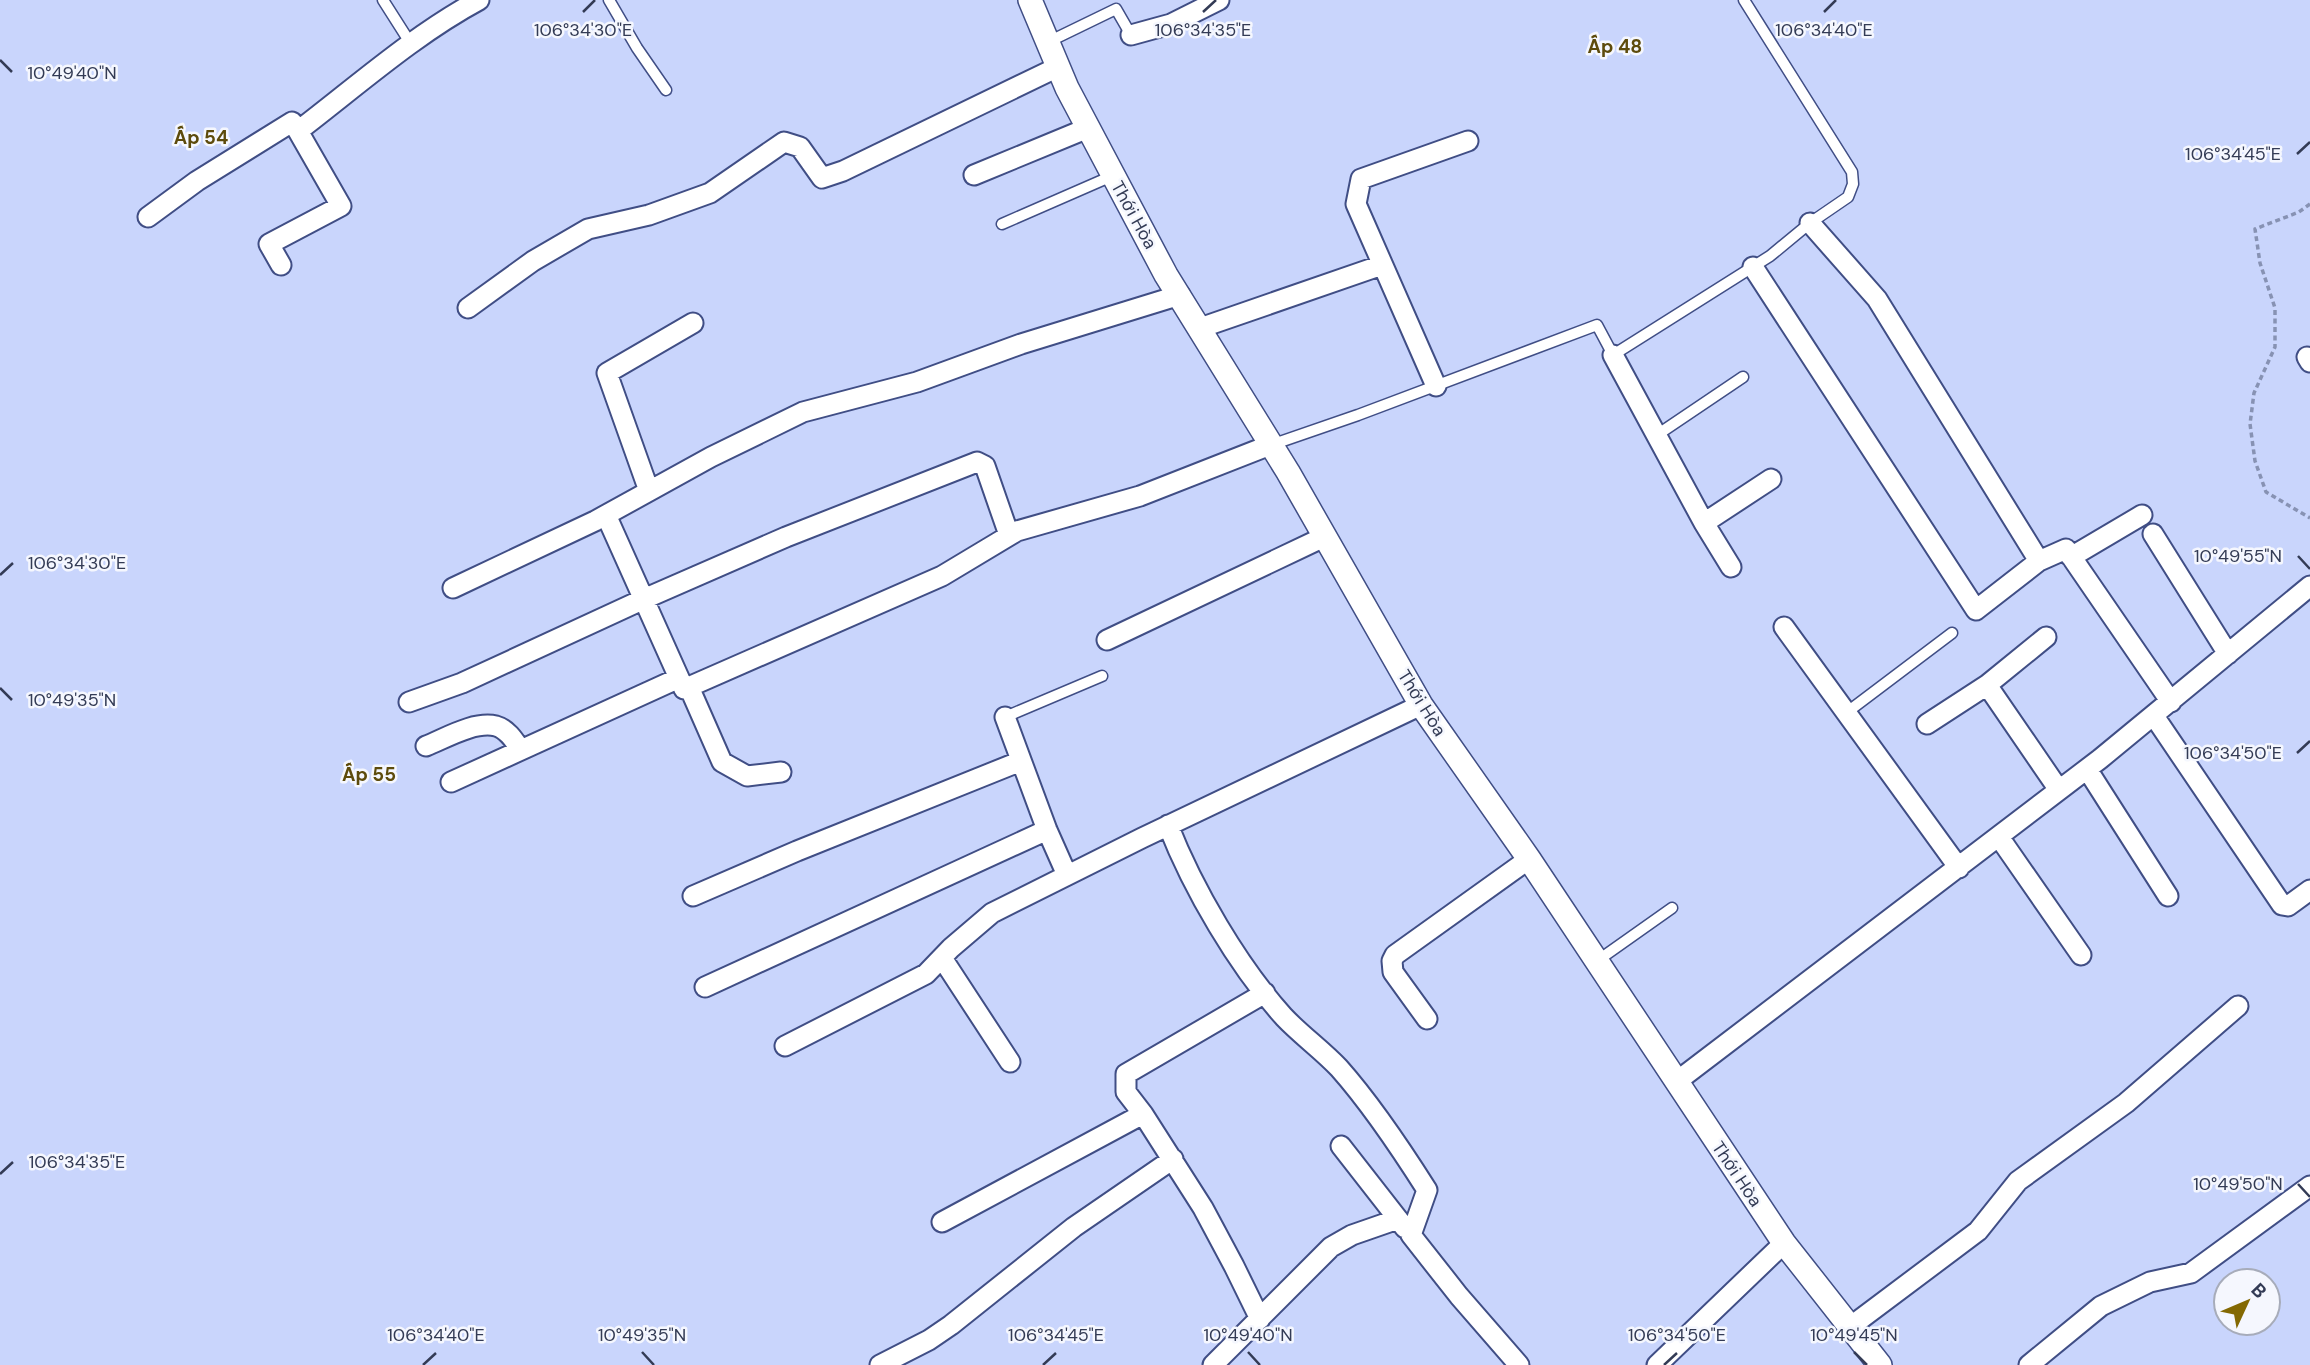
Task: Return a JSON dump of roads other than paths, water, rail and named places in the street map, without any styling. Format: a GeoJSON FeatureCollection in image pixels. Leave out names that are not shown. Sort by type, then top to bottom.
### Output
{"type":"FeatureCollection","features":[{"type":"Feature","properties":{"kind":"street"},"geometry":{"type":"LineString","coordinates":[[298,131],[411,44],[479,0]]}},
{"type":"Feature","properties":{"kind":"street","name":"Thới Hòa"},"geometry":{"type":"LineString","coordinates":[[1030,0],[1058,67],[1112,176],[1167,275],[1270,445],[1421,705],[1529,859],[1784,1243],[1880,1365]]}},
{"type":"Feature","properties":{"kind":"street"},"geometry":{"type":"LineString","coordinates":[[1131,35],[1171,24],[1219,0]]}},
{"type":"Feature","properties":{"kind":"street"},"geometry":{"type":"LineString","coordinates":[[468,308],[533,261],[588,229],[649,215],[710,193],[784,142],[800,147],[822,178],[843,171],[1058,67]]}},
{"type":"Feature","properties":{"kind":"street"},"geometry":{"type":"LineString","coordinates":[[148,217],[197,181],[292,122],[341,206],[269,244],[281,265]]}},
{"type":"Feature","properties":{"kind":"street"},"geometry":{"type":"LineString","coordinates":[[974,175],[1088,128]]}},
{"type":"Feature","properties":{"kind":"street"},"geometry":{"type":"LineString","coordinates":[[1436,386],[1356,204],[1362,179],[1468,141]]}},
{"type":"Feature","properties":{"kind":"street"},"geometry":{"type":"LineString","coordinates":[[1810,223],[1877,299],[2039,561]]}},
{"type":"Feature","properties":{"kind":"street"},"geometry":{"type":"LineString","coordinates":[[1200,328],[1382,265]]}},
{"type":"Feature","properties":{"kind":"street"},"geometry":{"type":"LineString","coordinates":[[1753,267],[1976,610],[2039,561],[2066,549],[2171,702]]}},
{"type":"Feature","properties":{"kind":"street"},"geometry":{"type":"LineString","coordinates":[[453,588],[606,515],[711,457],[803,412],[917,382],[1021,344],[1180,295]]}},
{"type":"Feature","properties":{"kind":"street"},"geometry":{"type":"LineString","coordinates":[[649,491],[607,373],[693,323]]}},
{"type":"Feature","properties":{"kind":"street"},"geometry":{"type":"LineString","coordinates":[[1613,355],[1704,523],[1731,567]]}},
{"type":"Feature","properties":{"kind":"street"},"geometry":{"type":"LineString","coordinates":[[451,782],[520,749],[942,576],[1009,535],[1062,517],[1140,496],[1270,445]]}},
{"type":"Feature","properties":{"kind":"street"},"geometry":{"type":"LineString","coordinates":[[409,702],[473,678],[786,537],[977,462],[985,466],[1009,535]]}},
{"type":"Feature","properties":{"kind":"street"},"geometry":{"type":"LineString","coordinates":[[1704,523],[1771,479]]}},
{"type":"Feature","properties":{"kind":"street"},"geometry":{"type":"LineString","coordinates":[[606,515],[722,762],[747,776],[781,772]]}},
{"type":"Feature","properties":{"kind":"street"},"geometry":{"type":"LineString","coordinates":[[2071,557],[2143,515]]}},
{"type":"Feature","properties":{"kind":"street"},"geometry":{"type":"LineString","coordinates":[[2153,534],[2228,654]]}},
{"type":"Feature","properties":{"kind":"street"},"geometry":{"type":"LineString","coordinates":[[1107,640],[1324,537]]}},
{"type":"Feature","properties":{"kind":"street"},"geometry":{"type":"LineString","coordinates":[[1676,1082],[2087,769],[2310,586]]}},
{"type":"Feature","properties":{"kind":"street"},"geometry":{"type":"LineString","coordinates":[[1784,627],[1959,868]]}},
{"type":"Feature","properties":{"kind":"street"},"geometry":{"type":"LineString","coordinates":[[1927,724],[1987,685],[2046,637]]}},
{"type":"Feature","properties":{"kind":"street"},"geometry":{"type":"LineString","coordinates":[[1987,685],[2059,790]]}},
{"type":"Feature","properties":{"kind":"street"},"geometry":{"type":"LineString","coordinates":[[785,1046],[926,974],[992,914],[1168,825],[1421,705]]}},
{"type":"Feature","properties":{"kind":"street"},"geometry":{"type":"LineString","coordinates":[[2154,716],[2282,905],[2288,906],[2310,890]]}},
{"type":"Feature","properties":{"kind":"street"},"geometry":{"type":"LineString","coordinates":[[1005,717],[1047,830],[1067,875]]}},
{"type":"Feature","properties":{"kind":"street"},"geometry":{"type":"LineString","coordinates":[[426,746],[464,731],[498,726],[510,734],[520,749]]}},
{"type":"Feature","properties":{"kind":"street"},"geometry":{"type":"LineString","coordinates":[[693,896],[1021,761]]}},
{"type":"Feature","properties":{"kind":"street"},"geometry":{"type":"LineString","coordinates":[[2087,769],[2168,896]]}},
{"type":"Feature","properties":{"kind":"street"},"geometry":{"type":"LineString","coordinates":[[1168,825],[1183,862],[1216,921],[1265,993],[1285,1018],[1340,1069],[1401,1150],[1427,1190],[1411,1235]]}},
{"type":"Feature","properties":{"kind":"street"},"geometry":{"type":"LineString","coordinates":[[705,987],[1047,830]]}},
{"type":"Feature","properties":{"kind":"street"},"geometry":{"type":"LineString","coordinates":[[1999,837],[2081,955]]}},
{"type":"Feature","properties":{"kind":"street"},"geometry":{"type":"LineString","coordinates":[[1427,1019],[1393,972],[1392,961],[1395,956],[1529,859]]}},
{"type":"Feature","properties":{"kind":"street"},"geometry":{"type":"LineString","coordinates":[[942,958],[1010,1062]]}},
{"type":"Feature","properties":{"kind":"street"},"geometry":{"type":"LineString","coordinates":[[1260,1319],[1234,1266],[1173,1160],[1126,1093],[1126,1074],[1265,993]]}},
{"type":"Feature","properties":{"kind":"street"},"geometry":{"type":"LineString","coordinates":[[1850,1327],[1978,1231],[2018,1181],[2126,1103],[2238,1006]]}},
{"type":"Feature","properties":{"kind":"street"},"geometry":{"type":"LineString","coordinates":[[942,1222],[1143,1114]]}},
{"type":"Feature","properties":{"kind":"street"},"geometry":{"type":"LineString","coordinates":[[1341,1146],[1459,1296],[1519,1365]]}},
{"type":"Feature","properties":{"kind":"street"},"geometry":{"type":"LineString","coordinates":[[880,1365],[929,1340],[951,1325],[1073,1227],[1173,1160]]}},
{"type":"Feature","properties":{"kind":"street"},"geometry":{"type":"LineString","coordinates":[[2029,1365],[2101,1306],[2150,1282],[2191,1273],[2310,1186]]}},
{"type":"Feature","properties":{"kind":"street"},"geometry":{"type":"LineString","coordinates":[[1213,1365],[1331,1247],[1352,1235],[1398,1219]]}},
{"type":"Feature","properties":{"kind":"street"},"geometry":{"type":"LineString","coordinates":[[1657,1365],[1784,1243]]}},
{"type":"Feature","properties":{"kind":"lane"},"geometry":{"type":"LineString","coordinates":[[383,0],[411,44]]}},
{"type":"Feature","properties":{"kind":"lane"},"geometry":{"type":"LineString","coordinates":[[609,0],[666,90]]}},
{"type":"Feature","properties":{"kind":"lane"},"geometry":{"type":"LineString","coordinates":[[1270,445],[1597,325],[1613,355],[1753,267],[1848,197],[1853,184],[1852,172],[1744,0]]}},
{"type":"Feature","properties":{"kind":"lane"},"geometry":{"type":"LineString","coordinates":[[1048,43],[1116,9],[1131,35]]}},
{"type":"Feature","properties":{"kind":"lane"},"geometry":{"type":"LineString","coordinates":[[1002,224],[1112,176]]}},
{"type":"Feature","properties":{"kind":"lane"},"geometry":{"type":"LineString","coordinates":[[1657,435],[1743,377]]}},
{"type":"Feature","properties":{"kind":"lane"},"geometry":{"type":"LineString","coordinates":[[1846,713],[1952,633]]}},
{"type":"Feature","properties":{"kind":"lane"},"geometry":{"type":"LineString","coordinates":[[1005,717],[1102,676]]}},
{"type":"Feature","properties":{"kind":"lane"},"geometry":{"type":"LineString","coordinates":[[1596,962],[1672,908]]}},
{"type":"Feature","properties":{"kind":"district","name":"Ấp 48"},"geometry":{"type":"Point","coordinates":[1615,46]}},
{"type":"Feature","properties":{"kind":"district","name":"Ấp 54"},"geometry":{"type":"Point","coordinates":[201,137]}},
{"type":"Feature","properties":{"kind":"district","name":"Ấp 55"},"geometry":{"type":"Point","coordinates":[369,774]}}]}
